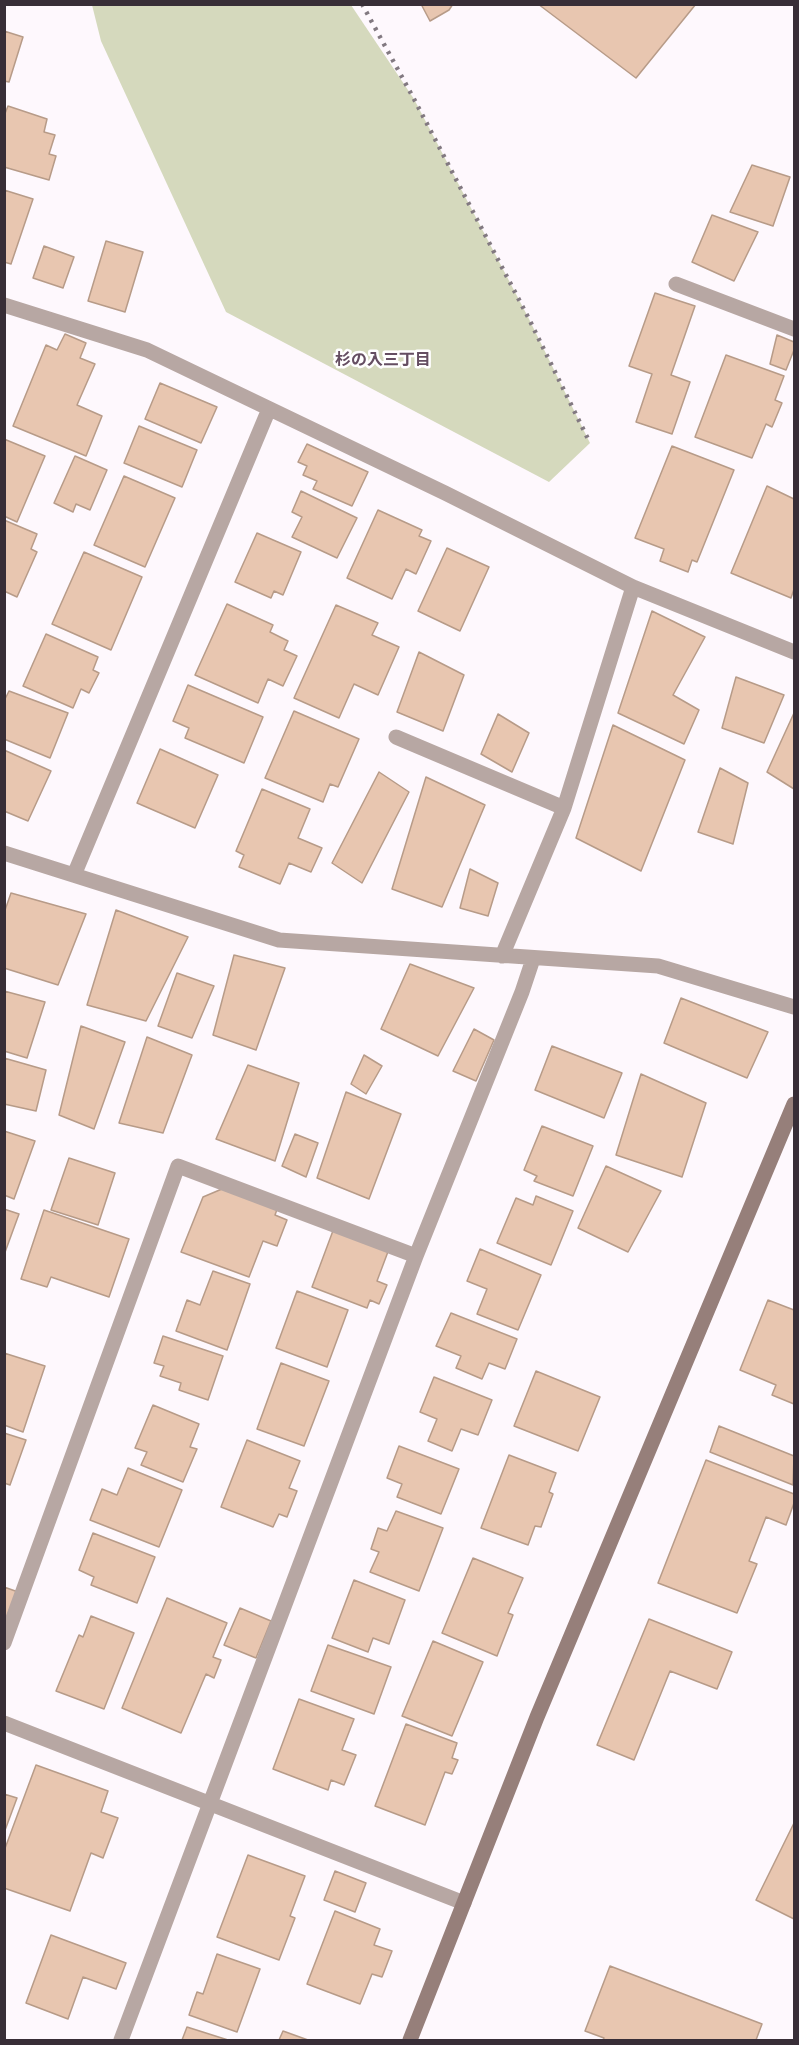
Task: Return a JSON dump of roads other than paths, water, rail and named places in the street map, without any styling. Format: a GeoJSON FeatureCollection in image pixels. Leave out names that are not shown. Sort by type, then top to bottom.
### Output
{"type":"FeatureCollection","features":[{"type":"Feature","properties":{"kind":"street"},"geometry":{"type":"LineString","coordinates":[[676,284],[795,329]]}},
{"type":"Feature","properties":{"kind":"street"},"geometry":{"type":"LineString","coordinates":[[4,305],[147,350],[445,493],[633,587],[795,652]]}},
{"type":"Feature","properties":{"kind":"street"},"geometry":{"type":"LineString","coordinates":[[74,875],[269,409]]}},
{"type":"Feature","properties":{"kind":"street"},"geometry":{"type":"LineString","coordinates":[[502,956],[564,808],[633,587]]}},
{"type":"Feature","properties":{"kind":"street"},"geometry":{"type":"LineString","coordinates":[[396,737],[564,808]]}},
{"type":"Feature","properties":{"kind":"street"},"geometry":{"type":"LineString","coordinates":[[4,853],[279,940],[658,966],[795,1007]]}},
{"type":"Feature","properties":{"kind":"street"},"geometry":{"type":"LineString","coordinates":[[121,2040],[416,1256],[522,992],[532,959]]}},
{"type":"Feature","properties":{"kind":"street"},"geometry":{"type":"LineString","coordinates":[[410,2040],[537,1717],[795,1104]]}},
{"type":"Feature","properties":{"kind":"street"},"geometry":{"type":"LineString","coordinates":[[4,1643],[178,1166],[416,1256]]}},
{"type":"Feature","properties":{"kind":"street"},"geometry":{"type":"LineString","coordinates":[[4,1723],[464,1902]]}},
{"type":"Feature","properties":{"kind":"railway"},"geometry":{"type":"LineString","coordinates":[[362,4],[528,317],[590,443]]}},
{"type":"Feature","properties":{"kind":"district","name":"杉の入三丁目"},"geometry":{"type":"Point","coordinates":[383,360]}}]}
